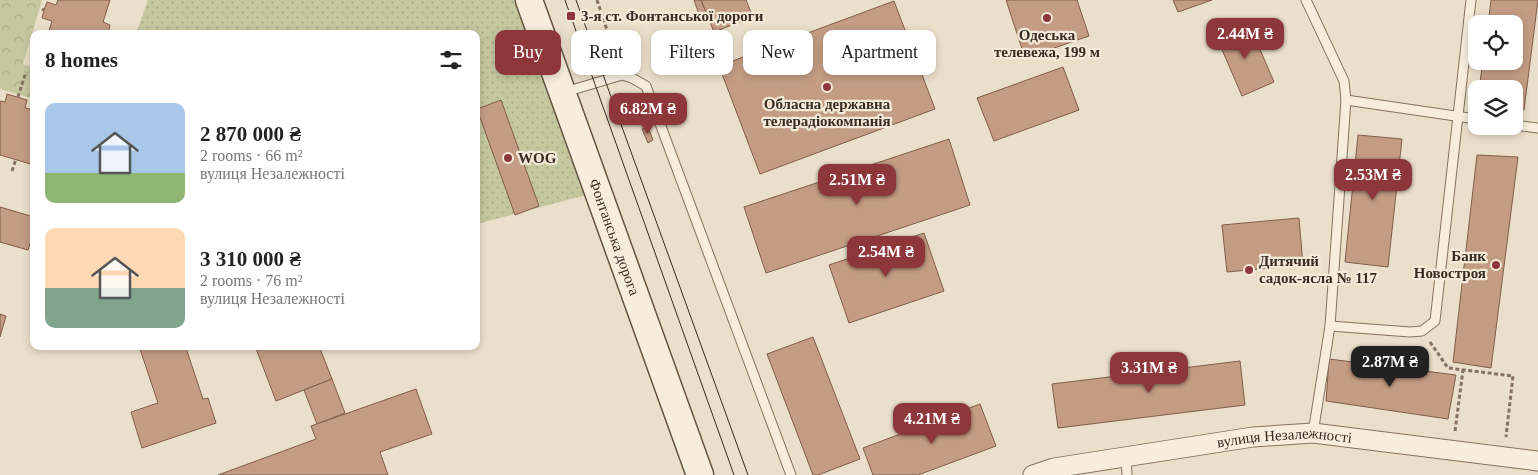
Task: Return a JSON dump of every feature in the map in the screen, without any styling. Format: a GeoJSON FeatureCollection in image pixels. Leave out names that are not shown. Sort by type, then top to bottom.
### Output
{"type":"FeatureCollection","features":[{"type":"Feature","properties":{"kind":"main road","name":"Фонтанська дорога"},"geometry":{"type":"LineString","coordinates":[[529,0],[700,475]]}},
{"type":"Feature","properties":{"kind":"street","name":"вулиця Незалежності"},"geometry":{"type":"LineString","coordinates":[[1033,475],[1054,468],[1126,466],[1253,437],[1313,433],[1538,461]]}},
{"type":"Feature","properties":{"kind":"lane"},"geometry":{"type":"LineString","coordinates":[[1306,0],[1344,80],[1346,100],[1330,326],[1313,433]]}},
{"type":"Feature","properties":{"kind":"lane"},"geometry":{"type":"LineString","coordinates":[[1330,326],[1410,332],[1422,331],[1434,321],[1471,0]]}},
{"type":"Feature","properties":{"kind":"lane"},"geometry":{"type":"LineString","coordinates":[[562,93],[622,75],[646,86],[792,475]]}},
{"type":"Feature","properties":{"kind":"lane"},"geometry":{"type":"LineString","coordinates":[[1346,100],[1468,118]]}},
{"type":"Feature","properties":{"kind":"lane"},"geometry":{"type":"LineString","coordinates":[[1523,126],[1538,128]]}},
{"type":"Feature","properties":{"kind":"path"},"geometry":{"type":"LineString","coordinates":[[597,0],[607,30]]}},
{"type":"Feature","properties":{"kind":"path"},"geometry":{"type":"LineString","coordinates":[[18,97],[26,72]]}},
{"type":"Feature","properties":{"kind":"path"},"geometry":{"type":"LineString","coordinates":[[12,171],[16,159]]}},
{"type":"Feature","properties":{"kind":"path"},"geometry":{"type":"LineString","coordinates":[[1422,331],[1448,368],[1513,376],[1503,457]]}},
{"type":"Feature","properties":{"kind":"path"},"geometry":{"type":"LineString","coordinates":[[1446,431],[1455,432],[1463,370]]}},
{"type":"Feature","properties":{"kind":"green space"},"geometry":{"type":"Polygon","coordinates":[[[0,0],[42,0],[33,30],[30,30],[30,40],[23,64],[30,67],[30,98],[0,89],[0,0]]]}},
{"type":"Feature","properties":{"kind":"green space"},"geometry":{"type":"Polygon","coordinates":[[[148,0],[529,0],[539,30],[495,30],[495,75],[555,75],[595,193],[480,223],[480,30],[137,30],[148,0]]]}},
{"type":"Feature","properties":{"kind":"building"},"geometry":{"type":"Polygon","coordinates":[[[58,0],[110,0],[103,22],[110,25],[109,30],[49,30],[52,21],[42,18],[44,10],[47,2],[56,5],[58,0]]]}},
{"type":"Feature","properties":{"kind":"building"},"geometry":{"type":"Polygon","coordinates":[[[694,0],[701,0],[707,14],[700,17],[694,0]]]}},
{"type":"Feature","properties":{"kind":"building"},"geometry":{"type":"Polygon","coordinates":[[[701,0],[746,0],[753,17],[719,30],[713,30],[701,0]]]}},
{"type":"Feature","properties":{"kind":"building","name":"Одеська телевежа, 199 м"},"geometry":{"type":"Polygon","coordinates":[[[1006,0],[1077,0],[1089,36],[1025,58],[1006,0]]]}},
{"type":"Feature","properties":{"kind":"building"},"geometry":{"type":"Polygon","coordinates":[[[1173,0],[1212,0],[1178,12],[1173,0]]]}},
{"type":"Feature","properties":{"kind":"building"},"geometry":{"type":"Polygon","coordinates":[[[1491,0],[1538,0],[1524,110],[1523,80],[1480,80],[1482,70],[1523,70],[1523,15],[1489,15],[1491,0]]]}},
{"type":"Feature","properties":{"kind":"building","name":"Обласна державна телерадіокомпанія"},"geometry":{"type":"Polygon","coordinates":[[[894,1],[905,30],[823,30],[823,75],[922,75],[935,109],[760,174],[722,75],[733,75],[733,61],[743,57],[743,75],[813,75],[813,31],[894,1]]]}},
{"type":"Feature","properties":{"kind":"building"},"geometry":{"type":"Polygon","coordinates":[[[1249,24],[1274,82],[1242,96],[1217,38],[1249,24]]]}},
{"type":"Feature","properties":{"kind":"building"},"geometry":{"type":"Polygon","coordinates":[[[1063,67],[1079,110],[994,141],[977,98],[1063,67]]]}},
{"type":"Feature","properties":{"kind":"building"},"geometry":{"type":"Polygon","coordinates":[[[7,94],[27,100],[25,108],[30,109],[30,164],[0,155],[0,101],[5,102],[7,94]]]}},
{"type":"Feature","properties":{"kind":"building","name":"WOG"},"geometry":{"type":"Polygon","coordinates":[[[501,100],[539,206],[515,215],[480,117],[480,108],[501,100]]]}},
{"type":"Feature","properties":{"kind":"building"},"geometry":{"type":"Polygon","coordinates":[[[648,127],[653,140],[648,143],[642,129],[648,127]]]}},
{"type":"Feature","properties":{"kind":"building"},"geometry":{"type":"Polygon","coordinates":[[[1358,135],[1402,139],[1388,267],[1345,262],[1358,135]]]}},
{"type":"Feature","properties":{"kind":"building"},"geometry":{"type":"Polygon","coordinates":[[[949,139],[970,205],[766,273],[744,207],[949,139]]]}},
{"type":"Feature","properties":{"kind":"building"},"geometry":{"type":"Polygon","coordinates":[[[1477,155],[1518,157],[1491,368],[1453,362],[1477,155]]]}},
{"type":"Feature","properties":{"kind":"building"},"geometry":{"type":"Polygon","coordinates":[[[0,207],[30,216],[30,244],[28,250],[0,242],[0,207]]]}},
{"type":"Feature","properties":{"kind":"building"},"geometry":{"type":"Polygon","coordinates":[[[1299,218],[1303,265],[1227,272],[1222,225],[1299,218]]]}},
{"type":"Feature","properties":{"kind":"building"},"geometry":{"type":"Polygon","coordinates":[[[924,233],[944,291],[849,323],[829,265],[924,233]]]}},
{"type":"Feature","properties":{"kind":"building"},"geometry":{"type":"Polygon","coordinates":[[[0,314],[6,316],[0,337],[0,314]]]}},
{"type":"Feature","properties":{"kind":"building"},"geometry":{"type":"Polygon","coordinates":[[[813,337],[860,459],[818,475],[813,475],[767,354],[813,337]]]}},
{"type":"Feature","properties":{"kind":"building"},"geometry":{"type":"Polygon","coordinates":[[[140,350],[187,350],[203,399],[208,398],[216,423],[142,448],[131,412],[158,403],[140,350]]]}},
{"type":"Feature","properties":{"kind":"building"},"geometry":{"type":"Polygon","coordinates":[[[257,350],[321,350],[332,379],[276,401],[257,350]]]}},
{"type":"Feature","properties":{"kind":"building"},"geometry":{"type":"Polygon","coordinates":[[[1329,359],[1456,375],[1448,419],[1326,401],[1329,359]]]}},
{"type":"Feature","properties":{"kind":"building"},"geometry":{"type":"Polygon","coordinates":[[[1240,361],[1245,405],[1058,428],[1052,384],[1240,361]]]}},
{"type":"Feature","properties":{"kind":"building"},"geometry":{"type":"Polygon","coordinates":[[[332,379],[345,413],[317,424],[304,390],[332,379]]]}},
{"type":"Feature","properties":{"kind":"building"},"geometry":{"type":"Polygon","coordinates":[[[416,389],[432,434],[380,452],[388,475],[218,475],[316,439],[311,426],[416,389]]]}},
{"type":"Feature","properties":{"kind":"building"},"geometry":{"type":"Polygon","coordinates":[[[980,404],[996,446],[918,475],[873,475],[863,448],[980,404]]]}},
{"type":"Feature","properties":{"kind":"tram line"},"geometry":{"type":"LineString","coordinates":[[565,0],[734,475]]}},
{"type":"Feature","properties":{"kind":"tram line"},"geometry":{"type":"LineString","coordinates":[[576,0],[748,475]]}},
{"type":"Feature","properties":{"kind":"place","name":"3-я ст. Фонтанської дороги"},"geometry":{"type":"Point","coordinates":[571,16]}},
{"type":"Feature","properties":{"kind":"place","name":"Одеська телевежа, 199 м"},"geometry":{"type":"Point","coordinates":[1047,18]}},
{"type":"Feature","properties":{"kind":"place","name":"Обласна державна телерадіокомпанія"},"geometry":{"type":"Point","coordinates":[827,87]}},
{"type":"Feature","properties":{"kind":"place","name":"WOG"},"geometry":{"type":"Point","coordinates":[508,158]}},
{"type":"Feature","properties":{"kind":"place","name":"Банк Новостроя"},"geometry":{"type":"Point","coordinates":[1496,265]}},
{"type":"Feature","properties":{"kind":"place","name":"Дитячий садок-ясла № 117"},"geometry":{"type":"Point","coordinates":[1249,270]}}]}
